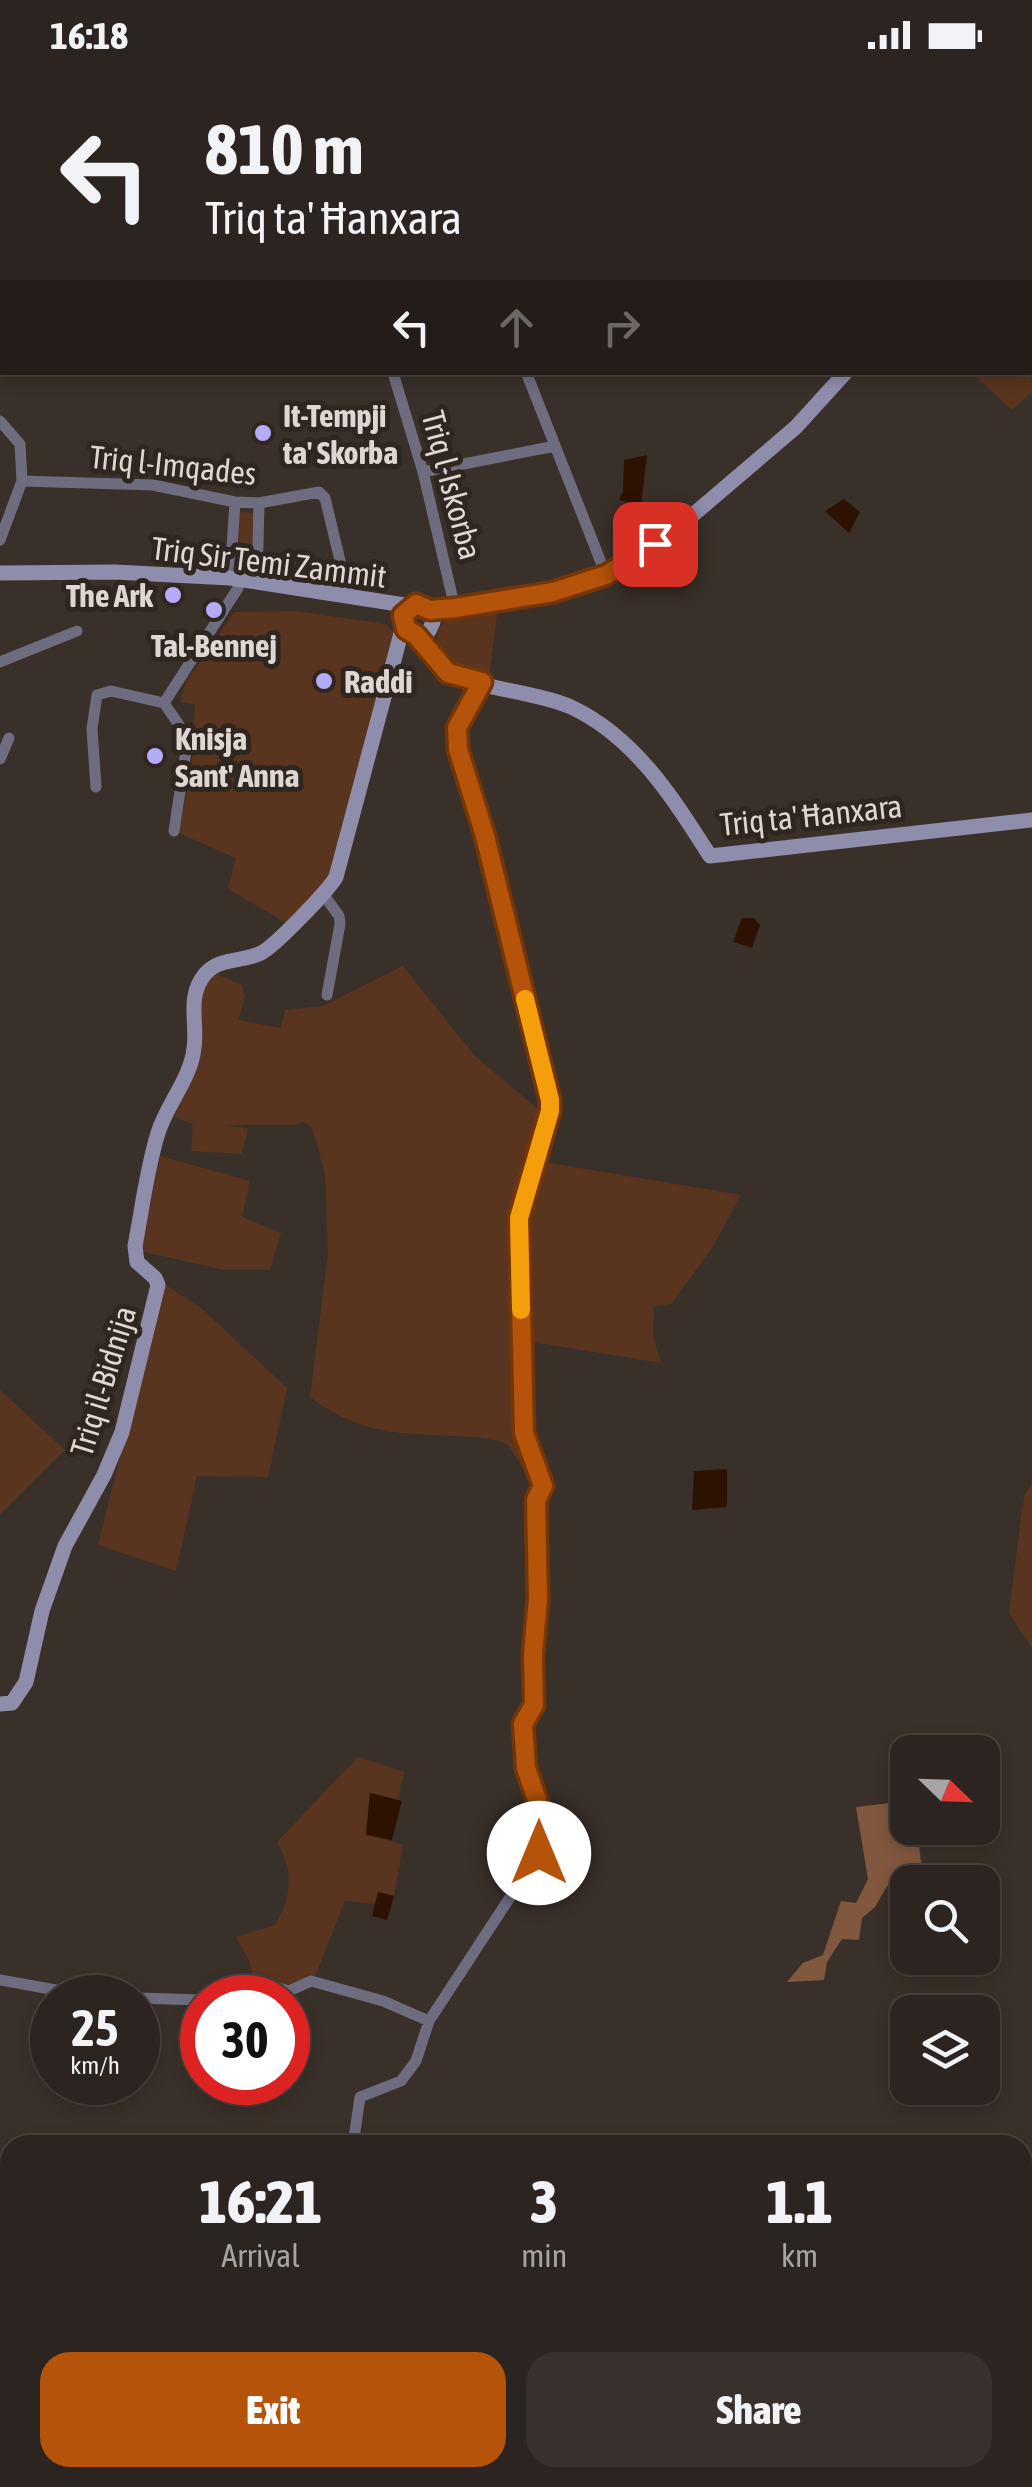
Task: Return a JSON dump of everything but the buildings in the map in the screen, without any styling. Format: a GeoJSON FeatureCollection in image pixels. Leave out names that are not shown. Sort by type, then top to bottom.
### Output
{"type":"FeatureCollection","features":[{"type":"Feature","properties":{"kind":"street"},"geometry":{"type":"LineString","coordinates":[[527,375],[606,575]]}},
{"type":"Feature","properties":{"kind":"street","name":"Triq Sir Temi Zammit"},"geometry":{"type":"LineString","coordinates":[[236,582],[378,610],[418,622],[455,608],[553,592],[606,575],[687,520],[796,427],[843,375]]}},
{"type":"Feature","properties":{"kind":"street","name":"Triq l-Iskorba"},"geometry":{"type":"LineString","coordinates":[[394,376],[423,472],[455,608]]}},
{"type":"Feature","properties":{"kind":"street"},"geometry":{"type":"LineString","coordinates":[[0,421],[20,444],[22,482],[6,502],[0,540]]}},
{"type":"Feature","properties":{"kind":"street"},"geometry":{"type":"LineString","coordinates":[[423,472],[555,446]]}},
{"type":"Feature","properties":{"kind":"street","name":"Triq l-Imqades"},"geometry":{"type":"LineString","coordinates":[[22,482],[154,485],[235,502],[259,503],[319,492],[325,498],[349,598]]}},
{"type":"Feature","properties":{"kind":"street"},"geometry":{"type":"LineString","coordinates":[[164,703],[236,582],[235,502]]}},
{"type":"Feature","properties":{"kind":"street"},"geometry":{"type":"LineString","coordinates":[[257,584],[259,503]]}},
{"type":"Feature","properties":{"kind":"street","name":"Triq Sir Temi Zammit"},"geometry":{"type":"LineString","coordinates":[[0,577],[115,572],[257,584],[349,598],[418,622]]}},
{"type":"Feature","properties":{"kind":"street","name":"Triq ta' Ħanxara"},"geometry":{"type":"LineString","coordinates":[[418,622],[432,657],[448,673],[571,707],[616,736],[664,783],[710,856],[1032,820]]}},
{"type":"Feature","properties":{"kind":"street","name":"Triq il-Bidnija"},"geometry":{"type":"LineString","coordinates":[[0,1704],[12,1704],[22,1692],[47,1596],[65,1546],[110,1462],[131,1399],[158,1289],[156,1278],[139,1266],[135,1258],[137,1236],[159,1130],[193,1056],[193,1003],[197,989],[205,974],[216,966],[256,956],[267,949],[324,895],[339,867],[396,664],[418,622]]}},
{"type":"Feature","properties":{"kind":"street"},"geometry":{"type":"LineString","coordinates":[[0,662],[77,631]]}},
{"type":"Feature","properties":{"kind":"street"},"geometry":{"type":"LineString","coordinates":[[355,2135],[360,2097],[401,2081],[416,2061],[429,2021],[539,1853],[544,1828],[526,1768],[523,1724],[534,1705],[536,1500],[543,1486],[524,1433],[519,1218],[550,1100],[485,836],[458,749],[457,728],[482,682]]}},
{"type":"Feature","properties":{"kind":"street"},"geometry":{"type":"LineString","coordinates":[[96,787],[92,729],[97,696],[111,691],[164,703],[188,738],[174,831]]}},
{"type":"Feature","properties":{"kind":"street"},"geometry":{"type":"LineString","coordinates":[[0,758],[10,738]]}},
{"type":"Feature","properties":{"kind":"street"},"geometry":{"type":"LineString","coordinates":[[324,895],[340,924],[327,996]]}},
{"type":"Feature","properties":{"kind":"street"},"geometry":{"type":"LineString","coordinates":[[0,1980],[30,1985]]}},
{"type":"Feature","properties":{"kind":"street"},"geometry":{"type":"LineString","coordinates":[[310,1982],[382,2001],[429,2021]]}},
{"type":"Feature","properties":{"kind":"shaded area"},"geometry":{"type":"Polygon","coordinates":[[[974,375],[1032,375],[1032,392],[1012,410],[974,375]]]}},
{"type":"Feature","properties":{"kind":"shaded area"},"geometry":{"type":"Polygon","coordinates":[[[647,455],[641,505],[619,500],[624,460],[647,455]]]}},
{"type":"Feature","properties":{"kind":"shaded area"},"geometry":{"type":"Polygon","coordinates":[[[844,499],[860,512],[849,533],[825,511],[844,499]]]}},
{"type":"Feature","properties":{"kind":"shaded area"},"geometry":{"type":"Polygon","coordinates":[[[239,512],[254,513],[252,554],[238,554],[239,512]]]}},
{"type":"Feature","properties":{"kind":"shaded area"},"geometry":{"type":"Polygon","coordinates":[[[498,608],[489,678],[450,667],[437,642],[444,622],[460,614],[498,608]]]}},
{"type":"Feature","properties":{"kind":"shaded area"},"geometry":{"type":"Polygon","coordinates":[[[295,611],[386,624],[395,635],[348,811],[340,826],[345,833],[330,880],[288,924],[228,889],[236,858],[179,833],[192,764],[195,704],[180,702],[185,684],[234,612],[295,611]]]}},
{"type":"Feature","properties":{"kind":"shaded area"},"geometry":{"type":"Polygon","coordinates":[[[742,918],[754,918],[760,925],[752,948],[733,942],[742,918]]]}},
{"type":"Feature","properties":{"kind":"shaded area"},"geometry":{"type":"Polygon","coordinates":[[[403,966],[475,1056],[546,1116],[516,1217],[521,1435],[536,1488],[508,1445],[498,1440],[378,1429],[356,1423],[310,1397],[328,1254],[325,1173],[312,1127],[303,1122],[220,1125],[248,1128],[242,1154],[191,1151],[193,1124],[174,1117],[190,1080],[202,986],[216,974],[242,985],[245,997],[238,1020],[281,1028],[285,1010],[323,1006],[403,966]]]}},
{"type":"Feature","properties":{"kind":"shaded area"},"geometry":{"type":"Polygon","coordinates":[[[160,1156],[250,1181],[242,1217],[281,1233],[270,1270],[224,1270],[140,1251],[160,1156]]]}},
{"type":"Feature","properties":{"kind":"shaded area"},"geometry":{"type":"Polygon","coordinates":[[[537,1161],[741,1195],[712,1248],[671,1304],[654,1306],[653,1335],[661,1363],[527,1341],[522,1220],[537,1161]]]}},
{"type":"Feature","properties":{"kind":"shaded area"},"geometry":{"type":"Polygon","coordinates":[[[164,1284],[201,1308],[287,1388],[268,1477],[197,1476],[176,1571],[98,1545],[164,1284]]]}},
{"type":"Feature","properties":{"kind":"shaded area"},"geometry":{"type":"Polygon","coordinates":[[[0,1390],[65,1450],[0,1515],[0,1390]]]}},
{"type":"Feature","properties":{"kind":"shaded area"},"geometry":{"type":"Polygon","coordinates":[[[727,1469],[727,1507],[692,1510],[694,1471],[727,1469]]]}},
{"type":"Feature","properties":{"kind":"shaded area"},"geometry":{"type":"Polygon","coordinates":[[[1032,1483],[1032,1648],[1009,1613],[1024,1496],[1032,1483]]]}},
{"type":"Feature","properties":{"kind":"shaded area"},"geometry":{"type":"Polygon","coordinates":[[[358,1757],[404,1772],[398,1799],[370,1793],[366,1834],[403,1845],[394,1896],[378,1892],[376,1904],[345,1901],[314,1979],[310,1980],[310,1975],[252,1975],[250,1962],[236,1937],[275,1925],[281,1915],[289,1884],[277,1842],[358,1757]]]}},
{"type":"Feature","properties":{"kind":"shaded area"},"geometry":{"type":"Polygon","coordinates":[[[370,1793],[402,1801],[392,1840],[366,1835],[370,1793]]]}},
{"type":"Feature","properties":{"kind":"shaded area"},"geometry":{"type":"Polygon","coordinates":[[[890,1803],[890,1845],[919,1845],[921,1865],[890,1865],[890,1885],[862,1918],[859,1940],[842,1939],[827,1962],[824,1980],[787,1982],[803,1963],[823,1955],[841,1901],[856,1903],[868,1879],[856,1807],[890,1803]]]}},
{"type":"Feature","properties":{"kind":"shaded area"},"geometry":{"type":"Polygon","coordinates":[[[378,1892],[394,1896],[387,1920],[372,1916],[378,1892]]]}},
{"type":"Feature","properties":{"kind":"slow traffic"},"geometry":{"type":"LineString","coordinates":[[521,1310],[519,1218],[550,1111],[525,999]]}},
{"type":"Feature","properties":{"kind":"place","name":"It-Tempji ta' Skorba"},"geometry":{"type":"Point","coordinates":[263,433]}},
{"type":"Feature","properties":{"kind":"place","name":"The Ark"},"geometry":{"type":"Point","coordinates":[173,595]}},
{"type":"Feature","properties":{"kind":"place","name":"Tal-Bennej"},"geometry":{"type":"Point","coordinates":[214,610]}},
{"type":"Feature","properties":{"kind":"place","name":"Raddi"},"geometry":{"type":"Point","coordinates":[324,681]}},
{"type":"Feature","properties":{"kind":"place","name":"Knisja Sant' Anna"},"geometry":{"type":"Point","coordinates":[155,756]}},
{"type":"Feature","properties":{"kind":"route"},"geometry":{"type":"LineString","coordinates":[[539,1853],[544,1820],[526,1768],[523,1724],[534,1705],[536,1500],[543,1486],[524,1433],[519,1218],[550,1100],[485,836],[456,740],[457,728],[482,682],[448,673],[416,635],[406,629],[403,615],[416,604],[430,610],[455,608],[553,592],[606,575],[655,544]]}}]}
